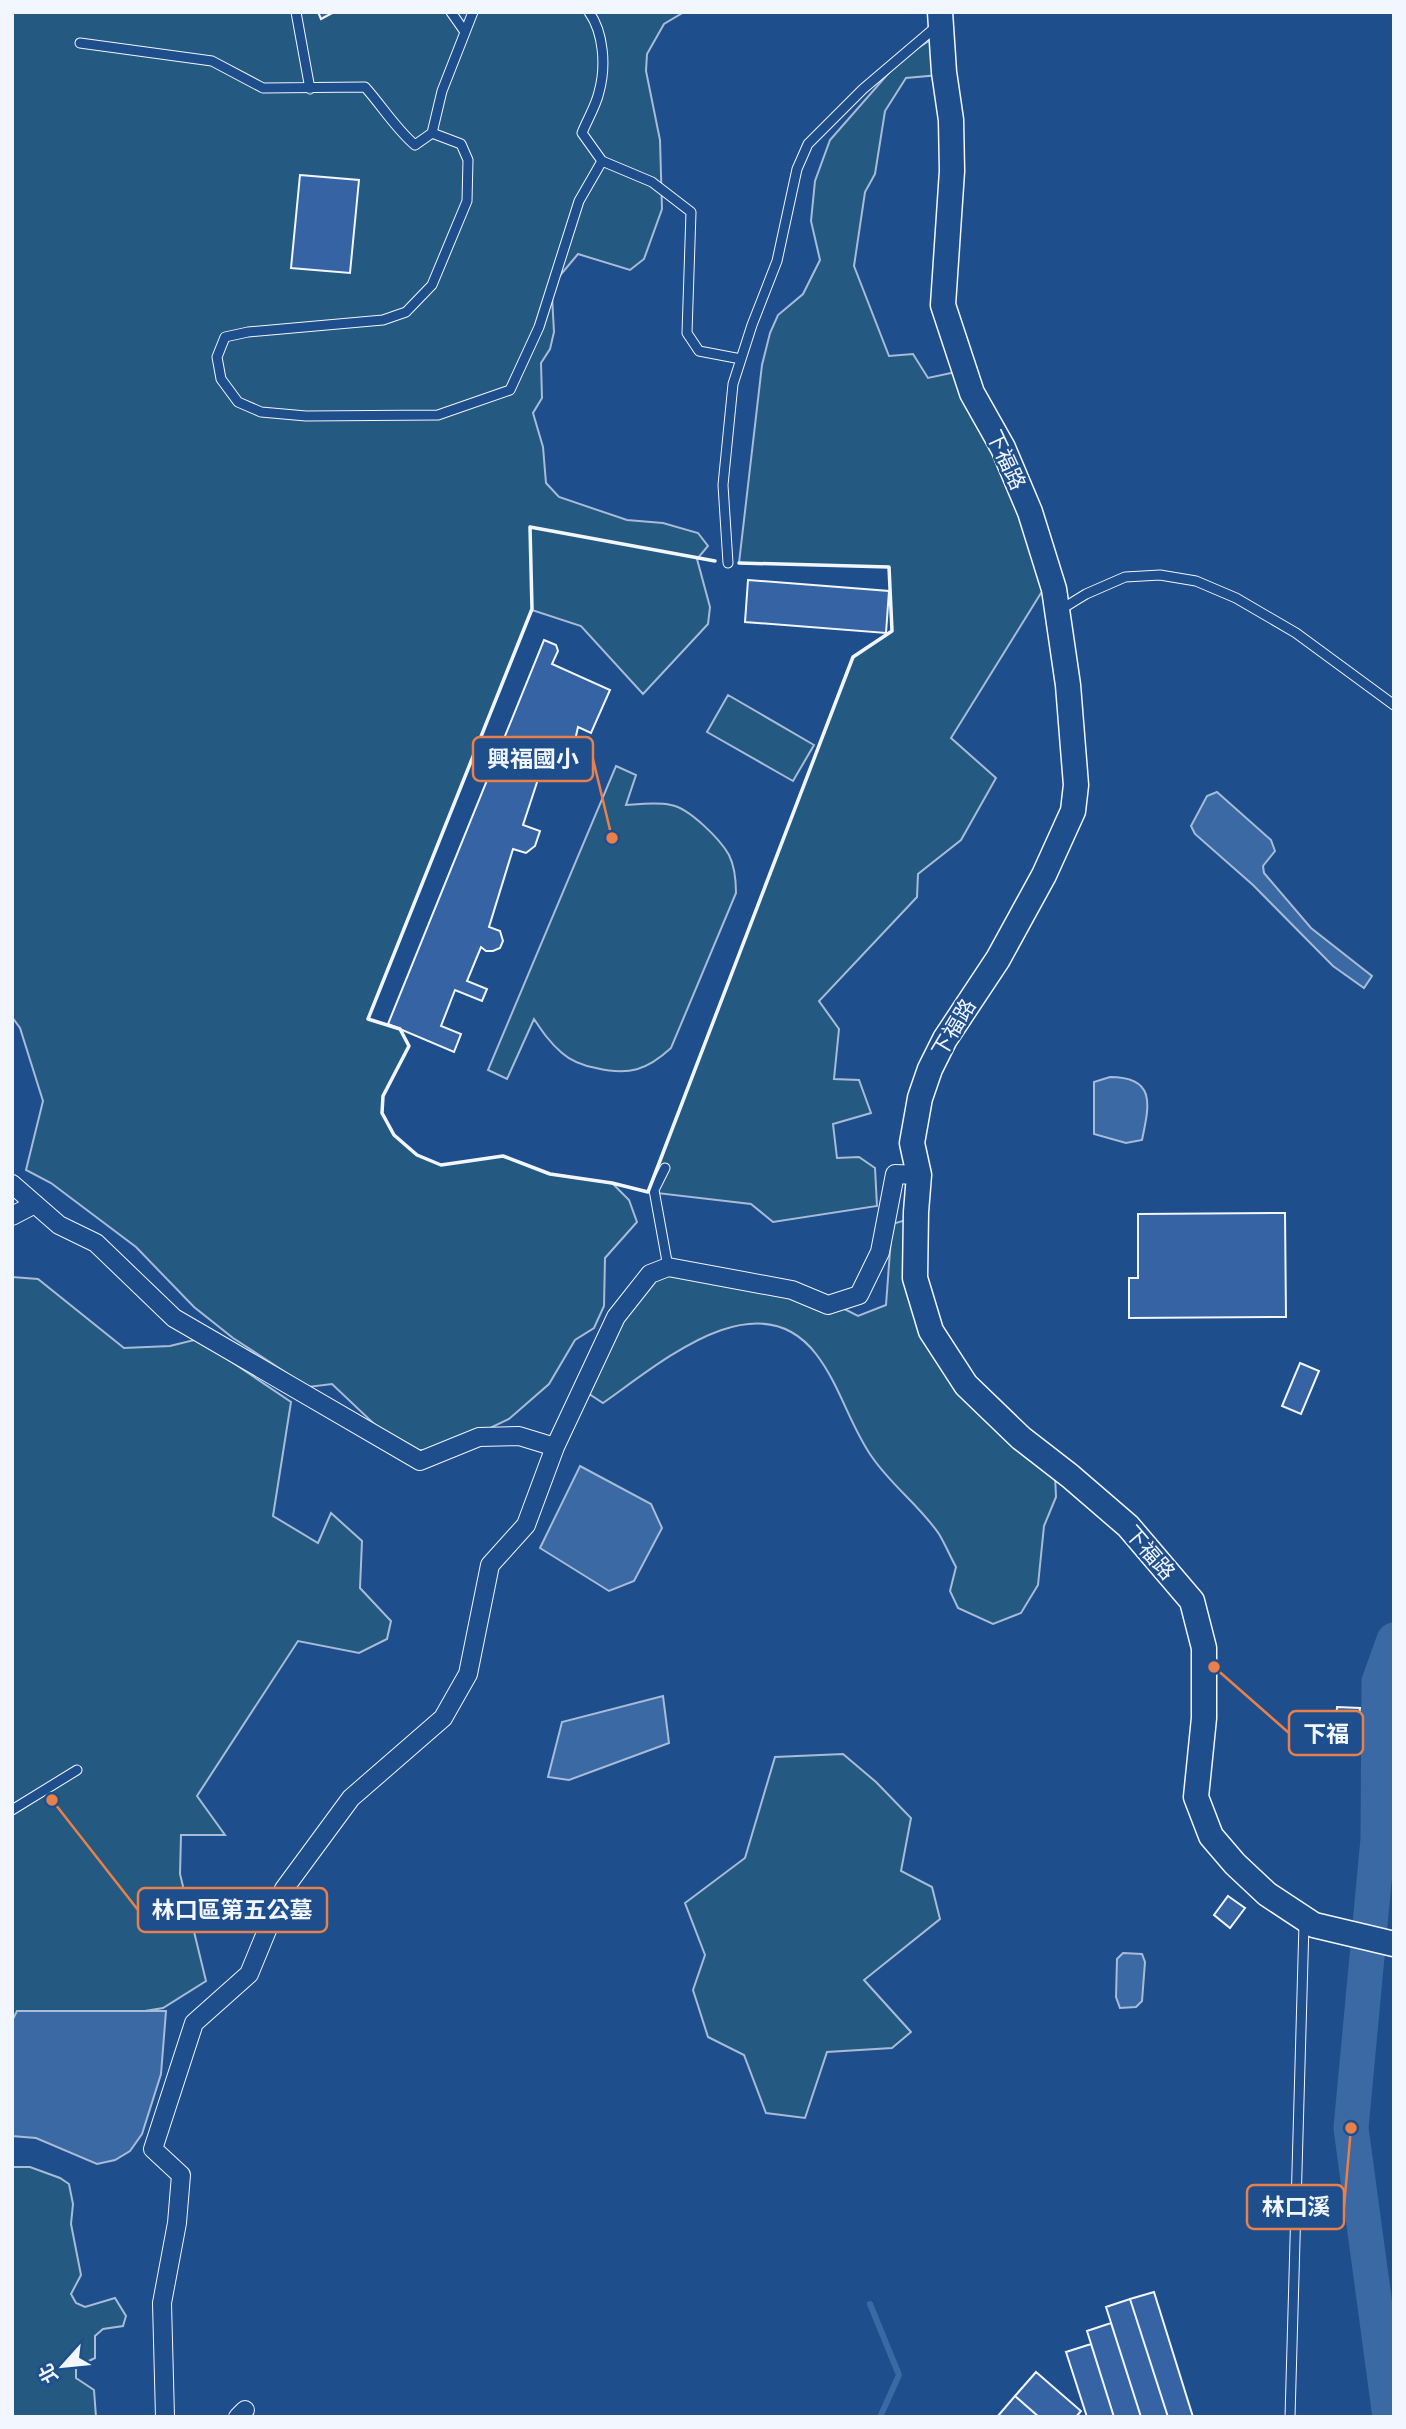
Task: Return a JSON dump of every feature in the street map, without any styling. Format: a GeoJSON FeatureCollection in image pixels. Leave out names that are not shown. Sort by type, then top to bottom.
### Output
{"type":"FeatureCollection","features":[{"type":"Feature","properties":{"kind":"main road","name":"下福路"},"geometry":{"type":"LineString","coordinates":[[940,17],[952,171],[943,305],[972,393],[1003,448],[1030,512],[1059,611],[1076,785],[1073,811],[1019,925],[945,1039],[930,1069],[918,1106],[912,1143],[919,1175],[915,1278],[931,1331],[965,1385],[1021,1438],[1128,1526],[1192,1601],[1204,1648],[1204,1718],[1196,1797],[1211,1836],[1236,1864],[1267,1894],[1309,1922]]}},
{"type":"Feature","properties":{"kind":"main road"},"geometry":{"type":"LineString","coordinates":[[1309,1922],[1394,1944]]}},
{"type":"Feature","properties":{"kind":"street"},"geometry":{"type":"LineString","coordinates":[[164,2417],[162,2303],[177,2223],[181,2175],[153,2149],[194,2024],[249,1974],[284,1889],[351,1798],[443,1718],[468,1674],[490,1565],[526,1525],[555,1447],[616,1317],[650,1274],[668,1267],[792,1290],[828,1305],[859,1295],[880,1252],[895,1174],[919,1175]]}},
{"type":"Feature","properties":{"kind":"street"},"geometry":{"type":"LineString","coordinates":[[12,1184],[59,1225],[96,1243],[174,1318],[420,1461],[479,1437],[519,1436],[555,1447]]}},
{"type":"Feature","properties":{"kind":"street"},"geometry":{"type":"LineString","coordinates":[[12,1216],[35,1204]]}},
{"type":"Feature","properties":{"kind":"lane"},"geometry":{"type":"LineString","coordinates":[[296,12],[310,89]]}},
{"type":"Feature","properties":{"kind":"lane"},"geometry":{"type":"LineString","coordinates":[[451,12],[465,32]]}},
{"type":"Feature","properties":{"kind":"lane"},"geometry":{"type":"LineString","coordinates":[[80,43],[212,61],[263,88],[365,88],[403,135],[415,145],[432,133],[442,91],[473,12]]}},
{"type":"Feature","properties":{"kind":"lane"},"geometry":{"type":"LineString","coordinates":[[589,12],[596,22],[603,51],[599,92],[582,133],[602,161],[652,182],[691,212],[687,334],[699,351],[741,359]]}},
{"type":"Feature","properties":{"kind":"lane"},"geometry":{"type":"LineString","coordinates":[[728,563],[723,485],[733,384],[777,261],[797,169],[808,144],[940,17]]}},
{"type":"Feature","properties":{"kind":"lane"},"geometry":{"type":"LineString","coordinates":[[432,133],[461,144],[468,160],[467,201],[432,285],[406,313],[383,320],[248,332],[225,337],[217,357],[221,379],[239,402],[261,412],[306,416],[438,415],[510,390],[539,327],[579,201],[602,161]]}},
{"type":"Feature","properties":{"kind":"lane"},"geometry":{"type":"LineString","coordinates":[[1059,611],[1086,594],[1125,577],[1160,575],[1196,580],[1236,598],[1296,633],[1394,705]]}},
{"type":"Feature","properties":{"kind":"lane"},"geometry":{"type":"LineString","coordinates":[[665,1168],[654,1190],[668,1267]]}},
{"type":"Feature","properties":{"kind":"lane"},"geometry":{"type":"LineString","coordinates":[[12,1810],[77,1770]]}},
{"type":"Feature","properties":{"kind":"lane"},"geometry":{"type":"LineString","coordinates":[[1290,2417],[1309,1922]]}},
{"type":"Feature","properties":{"kind":"shaded area"},"geometry":{"type":"Polygon","coordinates":[[[12,12],[684,12],[664,24],[647,54],[646,71],[660,140],[662,209],[644,259],[630,270],[578,254],[557,279],[552,296],[554,332],[550,349],[541,363],[542,398],[533,413],[543,447],[546,483],[559,497],[627,520],[663,523],[698,533],[708,546],[697,559],[710,607],[708,624],[643,694],[581,626],[532,610],[368,1019],[400,1029],[409,1046],[383,1096],[382,1113],[394,1135],[417,1155],[441,1165],[503,1156],[550,1174],[612,1183],[629,1200],[637,1222],[605,1258],[604,1306],[594,1328],[575,1340],[549,1384],[509,1419],[442,1451],[417,1450],[391,1440],[332,1384],[308,1387],[233,1338],[194,1307],[136,1247],[51,1183],[26,1170],[43,1101],[20,1028],[12,1017],[12,12]]]}},
{"type":"Feature","properties":{"kind":"shaded area"},"geometry":{"type":"Polygon","coordinates":[[[935,37],[939,75],[906,78],[885,111],[875,174],[865,192],[854,266],[889,356],[913,354],[928,378],[970,369],[1046,585],[951,738],[996,778],[961,840],[918,874],[917,897],[819,1001],[839,1029],[834,1079],[859,1080],[871,1113],[833,1124],[837,1158],[859,1157],[875,1168],[877,1206],[773,1222],[751,1204],[648,1192],[853,657],[892,631],[889,567],[739,563],[762,365],[770,333],[778,315],[803,294],[820,260],[811,221],[815,181],[830,140],[901,59],[935,37]]]}},
{"type":"Feature","properties":{"kind":"shaded area"},"geometry":{"type":"Polygon","coordinates":[[[728,695],[814,745],[793,781],[707,732],[728,695]]]}},
{"type":"Feature","properties":{"kind":"shaded area"},"geometry":{"type":"Polygon","coordinates":[[[616,766],[636,775],[626,805],[660,804],[678,807],[711,833],[725,848],[731,860],[736,893],[671,1048],[662,1056],[645,1066],[628,1071],[587,1066],[562,1053],[534,1019],[507,1079],[488,1070],[616,766]]]}},
{"type":"Feature","properties":{"kind":"shaded area"},"geometry":{"type":"Polygon","coordinates":[[[1217,792],[1271,840],[1275,851],[1263,866],[1264,873],[1311,928],[1372,976],[1364,988],[1333,966],[1253,885],[1195,834],[1191,826],[1207,796],[1217,792]]]}},
{"type":"Feature","properties":{"kind":"shaded area"},"geometry":{"type":"Polygon","coordinates":[[[1110,1077],[1125,1078],[1143,1088],[1147,1116],[1142,1140],[1126,1143],[1094,1134],[1094,1082],[1110,1077]]]}},
{"type":"Feature","properties":{"kind":"shaded area"},"geometry":{"type":"Polygon","coordinates":[[[906,1220],[903,1257],[906,1277],[919,1316],[1055,1474],[1056,1497],[1044,1526],[1038,1585],[1021,1613],[993,1624],[958,1608],[950,1591],[956,1567],[939,1534],[872,1457],[824,1366],[816,1354],[792,1332],[766,1324],[737,1326],[708,1335],[679,1350],[603,1403],[583,1390],[642,1275],[665,1267],[797,1285],[858,1316],[886,1305],[892,1224],[906,1220]]]}},
{"type":"Feature","properties":{"kind":"shaded area"},"geometry":{"type":"Polygon","coordinates":[[[12,1277],[38,1279],[124,1348],[170,1346],[198,1339],[291,1402],[273,1516],[318,1543],[331,1513],[362,1541],[360,1588],[391,1621],[387,1639],[359,1653],[298,1641],[197,1796],[225,1835],[181,1835],[180,1874],[206,1981],[163,2008],[12,2033],[12,1277]]]}},
{"type":"Feature","properties":{"kind":"shaded area"},"geometry":{"type":"Polygon","coordinates":[[[580,1466],[651,1504],[662,1528],[634,1581],[609,1591],[540,1548],[580,1466]]]}},
{"type":"Feature","properties":{"kind":"shaded area"},"geometry":{"type":"Polygon","coordinates":[[[663,1696],[669,1743],[569,1780],[548,1777],[562,1722],[663,1696]]]}},
{"type":"Feature","properties":{"kind":"shaded area"},"geometry":{"type":"Polygon","coordinates":[[[843,1754],[876,1782],[911,1818],[901,1871],[932,1887],[940,1919],[864,1980],[911,2032],[892,2048],[827,2052],[805,2118],[766,2113],[744,2055],[708,2037],[693,1990],[705,1955],[685,1903],[745,1858],[775,1757],[843,1754]]]}},
{"type":"Feature","properties":{"kind":"shaded area"},"geometry":{"type":"Polygon","coordinates":[[[1123,1953],[1142,1954],[1145,1962],[1142,2001],[1136,2007],[1120,2008],[1116,1997],[1117,1959],[1123,1953]]]}},
{"type":"Feature","properties":{"kind":"shaded area"},"geometry":{"type":"Polygon","coordinates":[[[17,2011],[166,2011],[161,2074],[142,2134],[130,2151],[115,2160],[97,2164],[36,2138],[12,2136],[12,2021],[17,2011]]]}},
{"type":"Feature","properties":{"kind":"shaded area"},"geometry":{"type":"Polygon","coordinates":[[[12,2167],[30,2167],[69,2184],[73,2204],[71,2224],[81,2275],[71,2294],[76,2303],[85,2307],[115,2298],[126,2316],[123,2326],[103,2329],[95,2336],[95,2358],[76,2367],[76,2378],[94,2390],[96,2417],[12,2417],[12,2167]]]}},
{"type":"Feature","properties":{"kind":"building"},"geometry":{"type":"Polygon","coordinates":[[[318,12],[334,12],[321,19],[318,12]]]}},
{"type":"Feature","properties":{"kind":"building"},"geometry":{"type":"Polygon","coordinates":[[[300,175],[359,180],[350,273],[291,268],[300,175]]]}},
{"type":"Feature","properties":{"kind":"building"},"geometry":{"type":"Polygon","coordinates":[[[748,580],[889,591],[886,633],[745,622],[748,580]]]}},
{"type":"Feature","properties":{"kind":"building"},"geometry":{"type":"Polygon","coordinates":[[[544,640],[556,645],[558,651],[552,664],[610,690],[591,733],[578,727],[574,745],[568,755],[560,756],[547,752],[523,825],[540,831],[535,846],[526,853],[513,849],[489,927],[500,931],[503,941],[500,948],[493,951],[486,951],[481,947],[467,981],[487,989],[482,1001],[455,990],[441,1026],[461,1034],[454,1052],[388,1024],[544,640]]]}},
{"type":"Feature","properties":{"kind":"building"},"geometry":{"type":"Polygon","coordinates":[[[1285,1213],[1286,1317],[1129,1318],[1129,1278],[1138,1278],[1138,1214],[1285,1213]]]}},
{"type":"Feature","properties":{"kind":"building"},"geometry":{"type":"Polygon","coordinates":[[[1300,1363],[1319,1371],[1301,1414],[1282,1406],[1300,1363]]]}},
{"type":"Feature","properties":{"kind":"building"},"geometry":{"type":"Polygon","coordinates":[[[1337,1707],[1360,1708],[1358,1725],[1336,1723],[1337,1707]]]}},
{"type":"Feature","properties":{"kind":"building"},"geometry":{"type":"Polygon","coordinates":[[[1228,1896],[1245,1908],[1230,1928],[1214,1915],[1228,1896]]]}},
{"type":"Feature","properties":{"kind":"building"},"geometry":{"type":"Polygon","coordinates":[[[1154,2292],[1193,2417],[1168,2417],[1130,2299],[1154,2292]]]}},
{"type":"Feature","properties":{"kind":"building"},"geometry":{"type":"Polygon","coordinates":[[[1130,2299],[1168,2417],[1141,2417],[1106,2307],[1130,2299]]]}},
{"type":"Feature","properties":{"kind":"building"},"geometry":{"type":"Polygon","coordinates":[[[1111,2323],[1141,2417],[1114,2417],[1087,2331],[1111,2323]]]}},
{"type":"Feature","properties":{"kind":"building"},"geometry":{"type":"Polygon","coordinates":[[[1091,2344],[1114,2417],[1087,2417],[1066,2352],[1091,2344]]]}},
{"type":"Feature","properties":{"kind":"building"},"geometry":{"type":"Polygon","coordinates":[[[1036,2372],[1081,2411],[1076,2417],[1039,2417],[1015,2396],[1036,2372]]]}},
{"type":"Feature","properties":{"kind":"building"},"geometry":{"type":"Polygon","coordinates":[[[1015,2396],[1039,2417],[997,2417],[1015,2396]]]}},
{"type":"Feature","properties":{"kind":"waterway"},"geometry":{"type":"LineString","coordinates":[[1390,2417],[1351,2128],[1378,1839],[1379,1682],[1394,1640]]}},
{"type":"Feature","properties":{"kind":"waterway"},"geometry":{"type":"LineString","coordinates":[[870,2304],[899,2375],[880,2417]]}},
{"type":"Feature","properties":{"kind":"wall"},"geometry":{"type":"LineString","coordinates":[[715,561],[530,527],[532,609],[368,1019],[400,1029],[409,1046],[383,1096],[382,1113],[394,1135],[417,1155],[441,1165],[503,1156],[550,1174],[612,1183],[648,1192],[853,657],[892,631],[889,567],[739,563]]}},
{"type":"Feature","properties":{"kind":"place","name":"興福國小"},"geometry":{"type":"Point","coordinates":[612,838]}},
{"type":"Feature","properties":{"kind":"place","name":"下福"},"geometry":{"type":"Point","coordinates":[1214,1667]}},
{"type":"Feature","properties":{"kind":"place","name":"林口區第五公墓"},"geometry":{"type":"Point","coordinates":[52,1800]}},
{"type":"Feature","properties":{"kind":"place","name":"林口溪"},"geometry":{"type":"Point","coordinates":[1351,2128]}}]}
